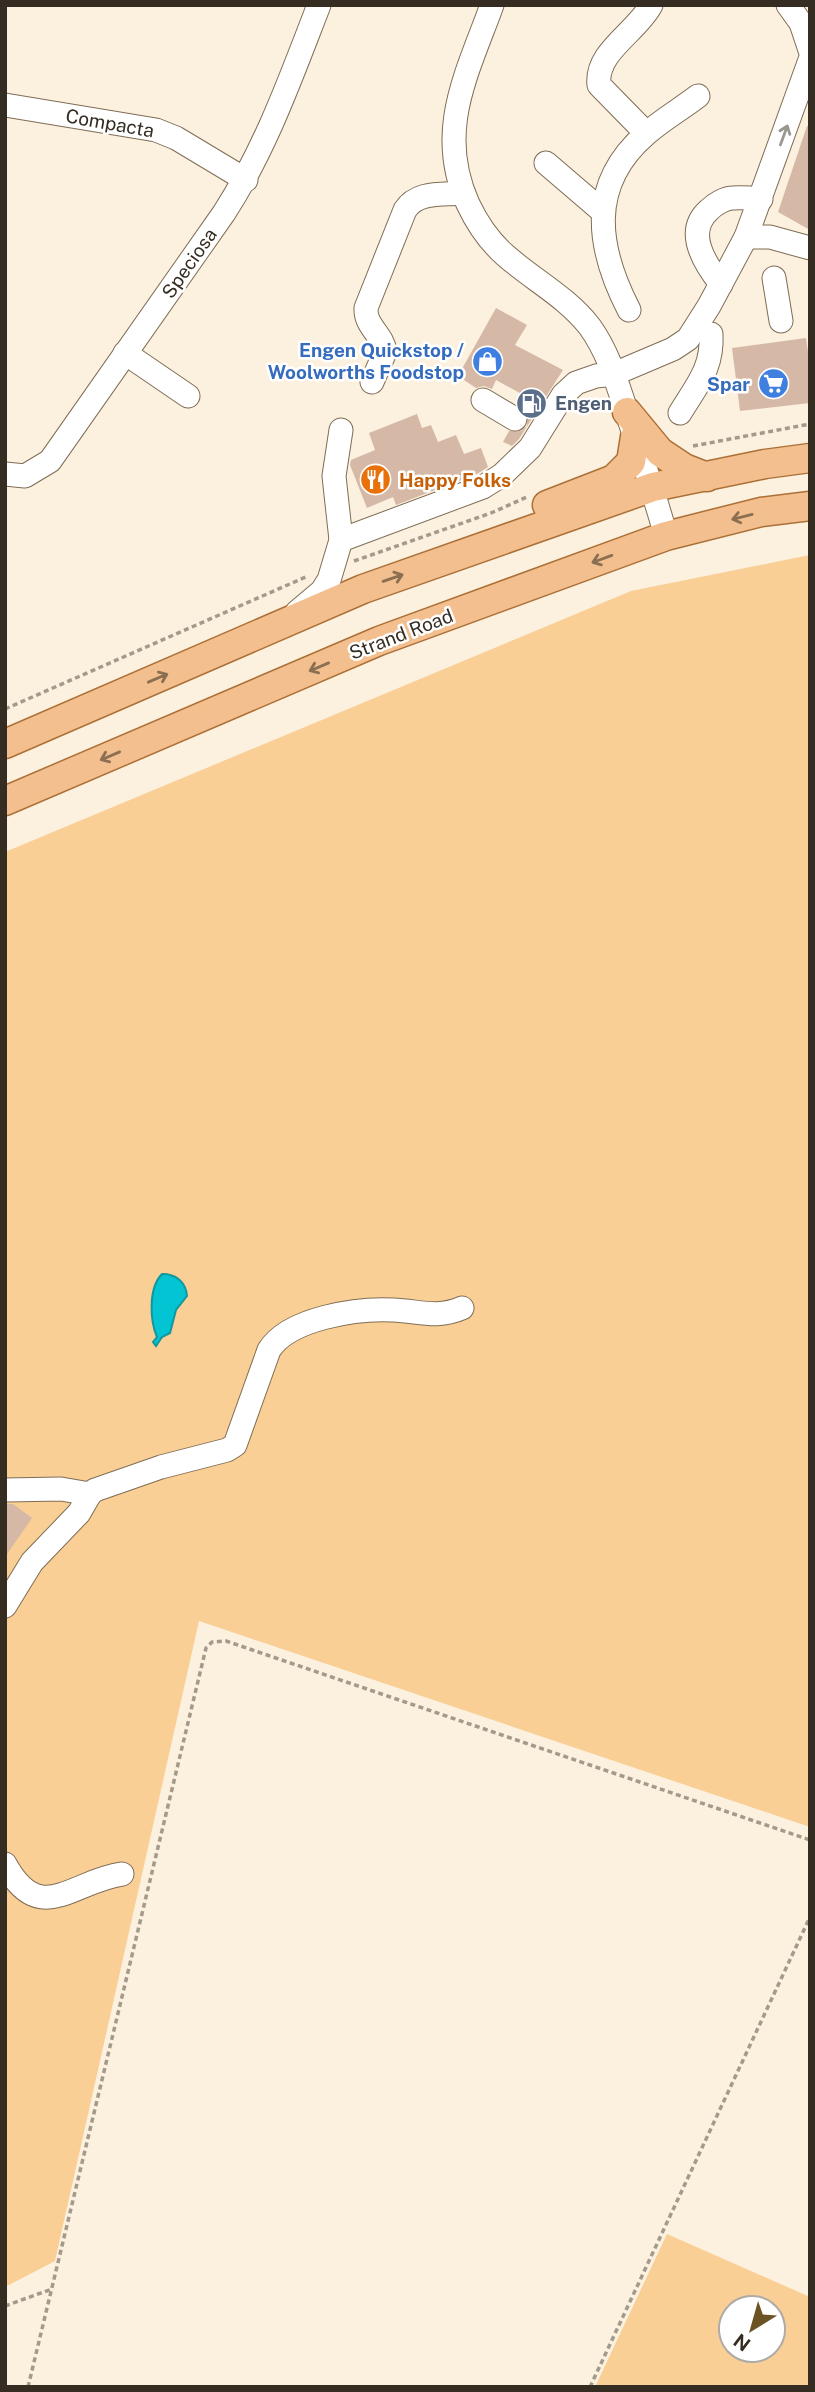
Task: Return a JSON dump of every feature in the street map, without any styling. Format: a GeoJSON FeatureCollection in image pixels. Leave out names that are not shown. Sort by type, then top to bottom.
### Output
{"type":"FeatureCollection","features":[{"type":"Feature","properties":{"kind":"main road"},"geometry":{"type":"LineString","coordinates":[[631,425],[660,452],[684,468],[706,477]]}},
{"type":"Feature","properties":{"kind":"main road"},"geometry":{"type":"LineString","coordinates":[[481,547],[515,517],[614,480],[631,462],[631,425]]}},
{"type":"Feature","properties":{"kind":"main road"},"geometry":{"type":"LineString","coordinates":[[5,744],[363,589],[481,547],[653,487],[765,464],[810,458]]}},
{"type":"Feature","properties":{"kind":"main road","name":"Strand Road"},"geometry":{"type":"LineString","coordinates":[[5,801],[379,641],[666,536],[761,512],[810,506]]}},
{"type":"Feature","properties":{"kind":"street","name":"Speciosa"},"geometry":{"type":"LineString","coordinates":[[5,474],[25,476],[50,461],[246,180],[275,120],[319,5]]}},
{"type":"Feature","properties":{"kind":"street"},"geometry":{"type":"LineString","coordinates":[[492,5],[457,101],[453,122],[455,164],[463,193],[474,218],[496,245],[569,303],[603,346],[653,487],[666,536]]}},
{"type":"Feature","properties":{"kind":"street"},"geometry":{"type":"LineString","coordinates":[[646,133],[599,85],[598,77],[605,59],[644,17],[651,5]]}},
{"type":"Feature","properties":{"kind":"street"},"geometry":{"type":"LineString","coordinates":[[788,5],[802,23],[810,50]]}},
{"type":"Feature","properties":{"kind":"street"},"geometry":{"type":"LineString","coordinates":[[529,427],[576,383],[596,376],[614,374],[673,349],[688,339],[746,237],[810,60]]}},
{"type":"Feature","properties":{"kind":"street"},"geometry":{"type":"LineString","coordinates":[[629,310],[613,279],[607,258],[602,211],[618,168],[631,149],[646,133],[698,96]]}},
{"type":"Feature","properties":{"kind":"street","name":"Compacta"},"geometry":{"type":"LineString","coordinates":[[5,105],[156,130],[176,138],[246,180]]}},
{"type":"Feature","properties":{"kind":"street"},"geometry":{"type":"LineString","coordinates":[[546,163],[602,211]]}},
{"type":"Feature","properties":{"kind":"street"},"geometry":{"type":"LineString","coordinates":[[372,382],[386,352],[367,322],[366,308],[405,210],[410,202],[418,197],[463,193]]}},
{"type":"Feature","properties":{"kind":"street"},"geometry":{"type":"LineString","coordinates":[[720,284],[702,257],[697,240],[698,226],[705,213],[731,197],[761,199]]}},
{"type":"Feature","properties":{"kind":"street"},"geometry":{"type":"LineString","coordinates":[[746,237],[770,237],[810,248]]}},
{"type":"Feature","properties":{"kind":"street"},"geometry":{"type":"LineString","coordinates":[[774,278],[781,321]]}},
{"type":"Feature","properties":{"kind":"street"},"geometry":{"type":"LineString","coordinates":[[680,412],[708,366],[712,353],[711,334]]}},
{"type":"Feature","properties":{"kind":"street"},"geometry":{"type":"LineString","coordinates":[[125,353],[188,396]]}},
{"type":"Feature","properties":{"kind":"street"},"geometry":{"type":"LineString","coordinates":[[483,400],[529,427]]}},
{"type":"Feature","properties":{"kind":"street"},"geometry":{"type":"LineString","coordinates":[[341,540],[483,486],[518,461],[530,448],[529,427]]}},
{"type":"Feature","properties":{"kind":"street"},"geometry":{"type":"LineString","coordinates":[[280,625],[322,591],[329,580],[341,540],[334,476],[341,430]]}},
{"type":"Feature","properties":{"kind":"street"},"geometry":{"type":"LineString","coordinates":[[5,1490],[61,1489],[90,1494],[118,1481],[231,1448],[238,1439],[269,1350],[288,1332],[324,1317],[352,1312],[391,1310],[442,1315],[462,1308]]}},
{"type":"Feature","properties":{"kind":"street"},"geometry":{"type":"LineString","coordinates":[[5,1606],[32,1562],[79,1513],[90,1494]]}},
{"type":"Feature","properties":{"kind":"street"},"geometry":{"type":"LineString","coordinates":[[5,1864],[20,1885],[44,1899],[55,1898],[104,1877],[122,1874]]}},
{"type":"Feature","properties":{"kind":"path"},"geometry":{"type":"LineString","coordinates":[[660,452],[810,424]]}},
{"type":"Feature","properties":{"kind":"path"},"geometry":{"type":"LineString","coordinates":[[342,564],[466,522],[538,494]]}},
{"type":"Feature","properties":{"kind":"path"},"geometry":{"type":"LineString","coordinates":[[5,709],[315,573]]}},
{"type":"Feature","properties":{"kind":"path"},"geometry":{"type":"LineString","coordinates":[[28,2387],[206,1648],[212,1642],[226,1641],[810,1840]]}},
{"type":"Feature","properties":{"kind":"path"},"geometry":{"type":"LineString","coordinates":[[590,2387],[810,1917]]}},
{"type":"Feature","properties":{"kind":"path"},"geometry":{"type":"LineString","coordinates":[[5,2306],[52,2289]]}},
{"type":"Feature","properties":{"kind":"shaded area"},"geometry":{"type":"Polygon","coordinates":[[[810,555],[810,1827],[199,1621],[55,2261],[5,2287],[5,852],[631,591],[810,555]]]}},
{"type":"Feature","properties":{"kind":"shaded area"},"geometry":{"type":"Polygon","coordinates":[[[667,2234],[810,2297],[810,2387],[595,2387],[667,2234]]]}},
{"type":"Feature","properties":{"kind":"water"},"geometry":{"type":"Polygon","coordinates":[[[162,1274],[172,1275],[179,1280],[185,1287],[187,1296],[176,1310],[170,1333],[162,1337],[156,1346],[153,1342],[157,1337],[153,1322],[152,1296],[162,1274]]]}},
{"type":"Feature","properties":{"kind":"building"},"geometry":{"type":"Polygon","coordinates":[[[807,126],[810,126],[810,230],[778,212],[807,126]]]}},
{"type":"Feature","properties":{"kind":"building"},"geometry":{"type":"Polygon","coordinates":[[[496,308],[527,325],[515,345],[563,370],[519,439],[512,446],[503,442],[509,431],[521,431],[527,426],[527,413],[522,407],[527,397],[496,380],[492,389],[484,386],[476,388],[458,376],[496,308]]]}},
{"type":"Feature","properties":{"kind":"building","name":"Spar"},"geometry":{"type":"Polygon","coordinates":[[[806,338],[810,366],[810,403],[740,411],[732,348],[806,338]]]}},
{"type":"Feature","properties":{"kind":"building"},"geometry":{"type":"Polygon","coordinates":[[[417,414],[422,428],[431,425],[438,442],[456,435],[464,454],[481,448],[488,467],[477,474],[396,505],[393,497],[367,508],[350,465],[351,460],[375,450],[369,433],[417,414]]]}},
{"type":"Feature","properties":{"kind":"building"},"geometry":{"type":"Polygon","coordinates":[[[5,1504],[13,1504],[32,1518],[5,1557],[5,1504]]]}},
{"type":"Feature","properties":{"kind":"place","name":"Engen Quickstop / Woolworths Foodstop"},"geometry":{"type":"Point","coordinates":[487,361]}},
{"type":"Feature","properties":{"kind":"place","name":"Spar"},"geometry":{"type":"Point","coordinates":[773,384]}},
{"type":"Feature","properties":{"kind":"place","name":"Engen"},"geometry":{"type":"Point","coordinates":[532,403]}},
{"type":"Feature","properties":{"kind":"place","name":"Happy Folks"},"geometry":{"type":"Point","coordinates":[376,480]}}]}
